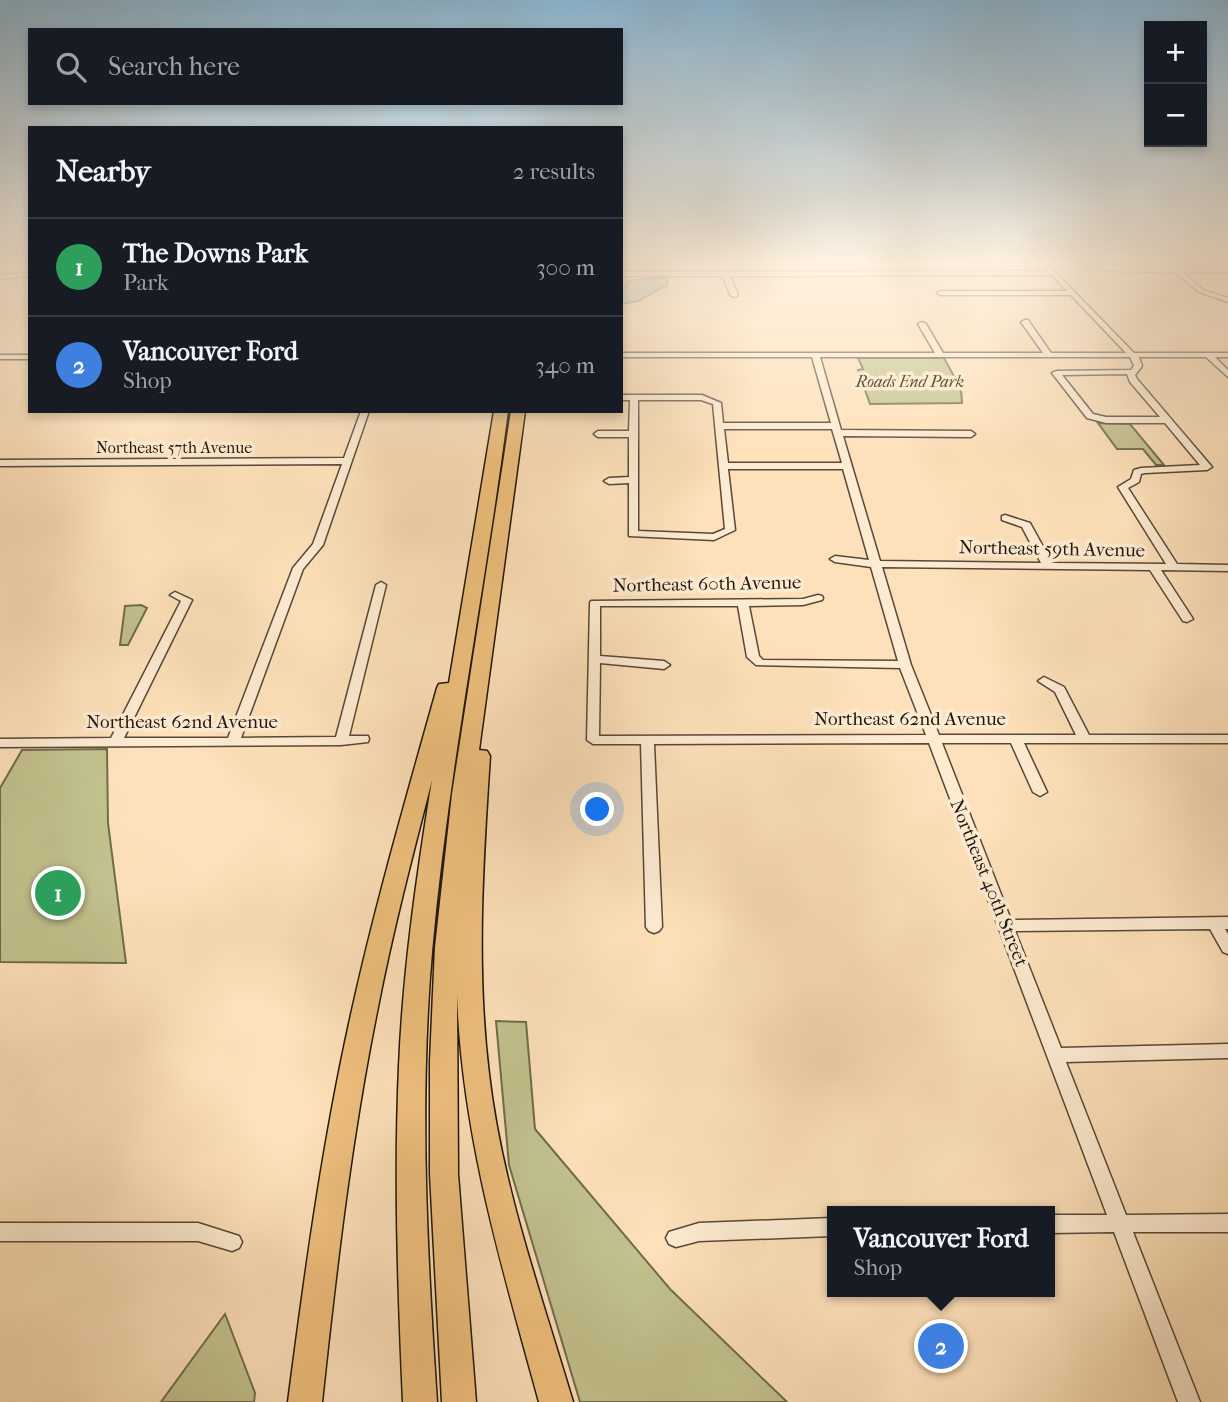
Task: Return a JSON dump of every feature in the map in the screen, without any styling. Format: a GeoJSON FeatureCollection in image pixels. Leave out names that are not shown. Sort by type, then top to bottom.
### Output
{"type":"FeatureCollection","features":[{"type":"Feature","properties":{"kind":"highway"},"geometry":{"type":"LineString","coordinates":[[421,1402],[411,1162],[416,1007],[430,857],[501,413]]}},
{"type":"Feature","properties":{"kind":"highway"},"geometry":{"type":"LineString","coordinates":[[459,1402],[445,1183],[444,1015],[450,902],[518,413]]}},
{"type":"Feature","properties":{"kind":"highway"},"geometry":{"type":"LineString","coordinates":[[494,584],[468,913],[472,1034],[476,1083],[491,1166],[556,1402]]}},
{"type":"Feature","properties":{"kind":"highway"},"geometry":{"type":"LineString","coordinates":[[305,1402],[331,1192],[363,1021],[449,677],[471,607]]}},
{"type":"Feature","properties":{"kind":"street"},"geometry":{"type":"LineString","coordinates":[[926,330],[940,355]]}},
{"type":"Feature","properties":{"kind":"street"},"geometry":{"type":"LineString","coordinates":[[1032,330],[1049,355]]}},
{"type":"Feature","properties":{"kind":"street"},"geometry":{"type":"LineString","coordinates":[[1108,330],[1139,364],[1132,372],[1056,373],[1090,416],[1097,419],[1167,420]]}},
{"type":"Feature","properties":{"kind":"street"},"geometry":{"type":"LineString","coordinates":[[623,355],[1228,355]]}},
{"type":"Feature","properties":{"kind":"street","name":"Northeast 40th Street"},"geometry":{"type":"LineString","coordinates":[[815,355],[905,665],[1189,1402]]}},
{"type":"Feature","properties":{"kind":"street"},"geometry":{"type":"LineString","coordinates":[[1208,355],[1228,375]]}},
{"type":"Feature","properties":{"kind":"street"},"geometry":{"type":"LineString","coordinates":[[0,357],[28,357]]}},
{"type":"Feature","properties":{"kind":"street"},"geometry":{"type":"LineString","coordinates":[[1132,372],[1133,380],[1208,467],[1144,470],[1137,472],[1136,480],[1124,488],[1174,568]]}},
{"type":"Feature","properties":{"kind":"street"},"geometry":{"type":"LineString","coordinates":[[623,397],[713,400],[717,403],[730,530],[725,534],[714,537],[633,534],[634,398]]}},
{"type":"Feature","properties":{"kind":"street"},"geometry":{"type":"LineString","coordinates":[[233,741],[298,568],[318,545],[364,413]]}},
{"type":"Feature","properties":{"kind":"street"},"geometry":{"type":"LineString","coordinates":[[719,426],[971,434]]}},
{"type":"Feature","properties":{"kind":"street"},"geometry":{"type":"LineString","coordinates":[[598,434],[633,434]]}},
{"type":"Feature","properties":{"kind":"street","name":"Northeast 57th Avenue"},"geometry":{"type":"LineString","coordinates":[[0,463],[348,461]]}},
{"type":"Feature","properties":{"kind":"street"},"geometry":{"type":"LineString","coordinates":[[724,466],[847,466]]}},
{"type":"Feature","properties":{"kind":"street"},"geometry":{"type":"LineString","coordinates":[[609,481],[632,480]]}},
{"type":"Feature","properties":{"kind":"street"},"geometry":{"type":"LineString","coordinates":[[1005,518],[1026,525],[1048,566]]}},
{"type":"Feature","properties":{"kind":"street"},"geometry":{"type":"LineString","coordinates":[[835,559],[876,565]]}},
{"type":"Feature","properties":{"kind":"street","name":"Northeast 59th Avenue"},"geometry":{"type":"LineString","coordinates":[[876,565],[1228,568]]}},
{"type":"Feature","properties":{"kind":"street"},"geometry":{"type":"LineString","coordinates":[[1154,568],[1187,619]]}},
{"type":"Feature","properties":{"kind":"street"},"geometry":{"type":"LineString","coordinates":[[341,741],[381,585]]}},
{"type":"Feature","properties":{"kind":"street"},"geometry":{"type":"LineString","coordinates":[[116,742],[187,600],[175,595]]}},
{"type":"Feature","properties":{"kind":"street","name":"Northeast 60th Avenue"},"geometry":{"type":"LineString","coordinates":[[595,659],[595,603],[803,602],[818,598]]}},
{"type":"Feature","properties":{"kind":"street"},"geometry":{"type":"LineString","coordinates":[[743,603],[753,657],[760,663],[905,665]]}},
{"type":"Feature","properties":{"kind":"street"},"geometry":{"type":"LineString","coordinates":[[595,659],[664,665]]}},
{"type":"Feature","properties":{"kind":"street","name":"Northeast 62nd Avenue"},"geometry":{"type":"LineString","coordinates":[[595,659],[593,740],[932,737],[1228,739]]}},
{"type":"Feature","properties":{"kind":"street"},"geometry":{"type":"LineString","coordinates":[[1044,681],[1059,690],[1083,738]]}},
{"type":"Feature","properties":{"kind":"street","name":"Northeast 62nd Avenue"},"geometry":{"type":"LineString","coordinates":[[0,743],[341,741],[363,738]]}},
{"type":"Feature","properties":{"kind":"street"},"geometry":{"type":"LineString","coordinates":[[1015,738],[1040,792]]}},
{"type":"Feature","properties":{"kind":"street"},"geometry":{"type":"LineString","coordinates":[[647,740],[654,927]]}},
{"type":"Feature","properties":{"kind":"street"},"geometry":{"type":"LineString","coordinates":[[1005,926],[1221,923],[1228,948]]}},
{"type":"Feature","properties":{"kind":"street"},"geometry":{"type":"LineString","coordinates":[[1057,1055],[1228,1051]]}},
{"type":"Feature","properties":{"kind":"street"},"geometry":{"type":"LineString","coordinates":[[1055,1224],[1228,1223]]}},
{"type":"Feature","properties":{"kind":"street"},"geometry":{"type":"LineString","coordinates":[[676,1238],[699,1232],[827,1227]]}},
{"type":"Feature","properties":{"kind":"street"},"geometry":{"type":"LineString","coordinates":[[0,1232],[198,1232],[232,1242]]}},
{"type":"Feature","properties":{"kind":"green space","name":"Roads End Park"},"geometry":{"type":"Polygon","coordinates":[[[858,358],[944,358],[961,389],[962,403],[870,404],[858,370],[863,369],[858,358]]]}},
{"type":"Feature","properties":{"kind":"green space"},"geometry":{"type":"Polygon","coordinates":[[[1098,423],[1130,424],[1164,465],[1156,465],[1143,449],[1117,449],[1098,423]]]}},
{"type":"Feature","properties":{"kind":"green space"},"geometry":{"type":"Polygon","coordinates":[[[141,605],[147,608],[128,645],[120,645],[125,606],[141,605]]]}},
{"type":"Feature","properties":{"kind":"green space"},"geometry":{"type":"Polygon","coordinates":[[[107,749],[108,823],[126,963],[0,962],[0,788],[22,750],[107,749]]]}},
{"type":"Feature","properties":{"kind":"green space"},"geometry":{"type":"Polygon","coordinates":[[[496,1021],[526,1022],[535,1129],[670,1289],[787,1402],[580,1402],[509,1165],[496,1021]]]}},
{"type":"Feature","properties":{"kind":"green space"},"geometry":{"type":"Polygon","coordinates":[[[225,1314],[255,1393],[254,1402],[161,1402],[225,1314]]]}},
{"type":"Feature","properties":{"kind":"place","name":"The Downs Park"},"geometry":{"type":"Point","coordinates":[58,893]}},
{"type":"Feature","properties":{"kind":"place","name":"Vancouver Ford"},"geometry":{"type":"Point","coordinates":[941,1346]}}]}
